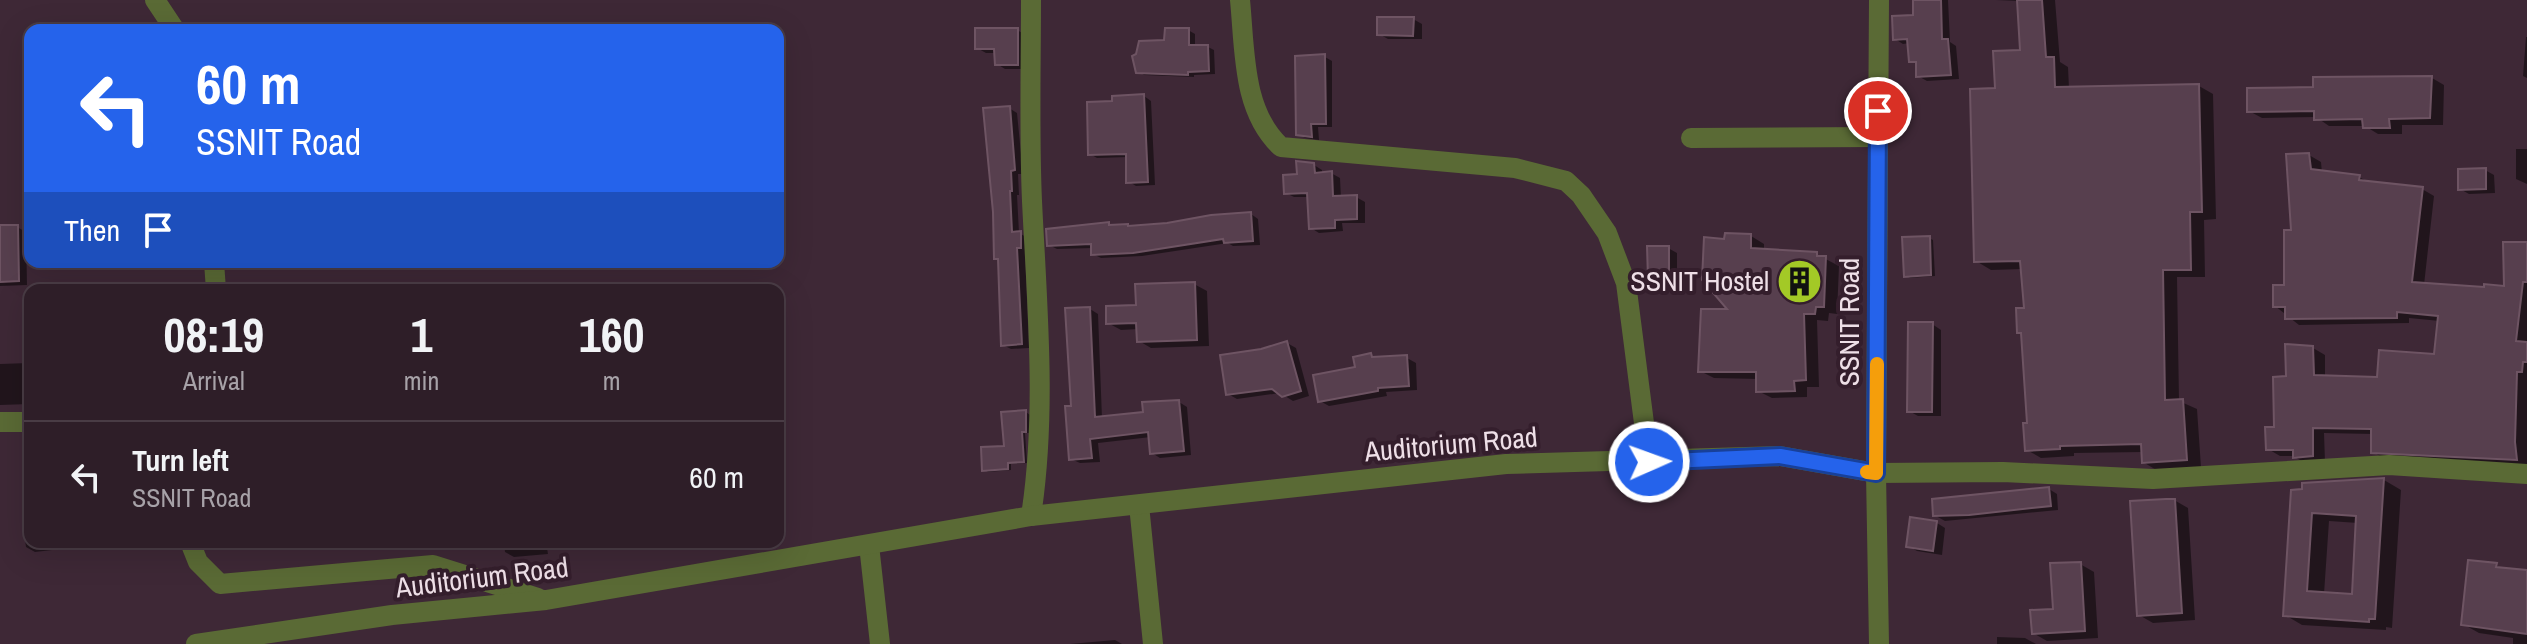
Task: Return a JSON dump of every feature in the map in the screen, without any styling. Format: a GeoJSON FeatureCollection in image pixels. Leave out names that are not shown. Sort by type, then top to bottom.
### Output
{"type":"FeatureCollection","features":[{"type":"Feature","properties":{"kind":"street"},"geometry":{"type":"LineString","coordinates":[[155,0],[171,24]]}},
{"type":"Feature","properties":{"kind":"street"},"geometry":{"type":"LineString","coordinates":[[1031,0],[1032,198],[1039,384],[1031,516]]}},
{"type":"Feature","properties":{"kind":"street"},"geometry":{"type":"LineString","coordinates":[[1240,0],[1247,67],[1257,116],[1266,133],[1281,147],[1515,168],[1566,181],[1581,195],[1607,233],[1626,283],[1649,462]]}},
{"type":"Feature","properties":{"kind":"street","name":"SSNIT Road"},"geometry":{"type":"LineString","coordinates":[[1879,0],[1876,473],[1879,644]]}},
{"type":"Feature","properties":{"kind":"street"},"geometry":{"type":"LineString","coordinates":[[1691,138],[1878,137]]}},
{"type":"Feature","properties":{"kind":"street"},"geometry":{"type":"LineString","coordinates":[[0,422],[24,422]]}},
{"type":"Feature","properties":{"kind":"street","name":"Auditorium Road"},"geometry":{"type":"LineString","coordinates":[[196,644],[303,637],[392,615],[546,600],[1031,516],[1506,464],[1780,456],[1876,473],[2003,472],[2153,479],[2389,465],[2527,474]]}},
{"type":"Feature","properties":{"kind":"street"},"geometry":{"type":"LineString","coordinates":[[1139,505],[1153,644]]}},
{"type":"Feature","properties":{"kind":"street"},"geometry":{"type":"LineString","coordinates":[[869,545],[880,644]]}},
{"type":"Feature","properties":{"kind":"street"},"geometry":{"type":"LineString","coordinates":[[192,548],[198,562],[220,584],[433,565],[546,600]]}},
{"type":"Feature","properties":{"kind":"building"},"geometry":{"type":"Polygon","coordinates":[[[1913,0],[1941,0],[1942,39],[1948,39],[1951,75],[1916,77],[1916,62],[1909,62],[1907,39],[1893,40],[1892,16],[1913,15],[1913,0]]]}},
{"type":"Feature","properties":{"kind":"building"},"geometry":{"type":"Polygon","coordinates":[[[2017,0],[2042,0],[2046,57],[2054,57],[2055,87],[2199,84],[2202,212],[2190,212],[2191,270],[2163,270],[2165,400],[2183,399],[2187,460],[2142,463],[2141,444],[2060,446],[2060,449],[2025,451],[2023,423],[2027,423],[2021,333],[2017,333],[2016,308],[2024,308],[2020,261],[1974,262],[1970,89],[1995,88],[1993,51],[2020,50],[2017,0]]]}},
{"type":"Feature","properties":{"kind":"building"},"geometry":{"type":"Polygon","coordinates":[[[1377,17],[1414,17],[1413,36],[1377,35],[1377,17]]]}},
{"type":"Feature","properties":{"kind":"building"},"geometry":{"type":"Polygon","coordinates":[[[975,28],[1018,28],[1018,65],[995,65],[994,49],[975,49],[975,28]]]}},
{"type":"Feature","properties":{"kind":"building"},"geometry":{"type":"Polygon","coordinates":[[[1165,28],[1189,28],[1189,45],[1208,45],[1209,71],[1188,72],[1188,75],[1136,73],[1132,56],[1136,54],[1139,41],[1164,40],[1165,28]]]}},
{"type":"Feature","properties":{"kind":"building"},"geometry":{"type":"Polygon","coordinates":[[[1325,54],[1326,124],[1311,124],[1312,137],[1296,135],[1295,56],[1325,54]]]}},
{"type":"Feature","properties":{"kind":"building"},"geometry":{"type":"Polygon","coordinates":[[[2432,76],[2430,118],[2389,119],[2390,128],[2363,128],[2362,119],[2314,120],[2314,111],[2247,112],[2247,88],[2313,87],[2313,77],[2432,76]]]}},
{"type":"Feature","properties":{"kind":"building"},"geometry":{"type":"Polygon","coordinates":[[[1144,94],[1148,182],[1126,183],[1126,154],[1088,155],[1087,102],[1112,101],[1112,96],[1144,94]]]}},
{"type":"Feature","properties":{"kind":"building"},"geometry":{"type":"Polygon","coordinates":[[[1010,106],[1015,170],[1011,171],[1010,191],[1012,232],[1021,231],[1021,248],[1017,248],[1022,344],[1001,346],[998,259],[994,259],[993,212],[983,108],[1010,106]]]}},
{"type":"Feature","properties":{"kind":"building"},"geometry":{"type":"Polygon","coordinates":[[[2309,153],[2311,169],[2360,175],[2359,180],[2423,187],[2412,282],[2504,286],[2503,242],[2527,242],[2527,282],[2523,282],[2516,341],[2527,342],[2527,362],[2523,362],[2522,372],[2517,372],[2517,460],[2371,453],[2371,429],[2313,428],[2313,456],[2293,458],[2293,450],[2266,450],[2265,427],[2274,427],[2273,377],[2286,376],[2285,344],[2313,346],[2314,375],[2377,377],[2379,350],[2434,354],[2438,316],[2397,312],[2397,318],[2285,319],[2285,307],[2273,307],[2273,285],[2284,285],[2284,230],[2291,230],[2286,154],[2309,153]]]}},
{"type":"Feature","properties":{"kind":"building"},"geometry":{"type":"Polygon","coordinates":[[[1296,161],[1314,163],[1315,173],[1332,171],[1333,196],[1357,195],[1357,219],[1335,220],[1335,228],[1309,229],[1307,193],[1284,194],[1283,175],[1297,174],[1296,161]]]}},
{"type":"Feature","properties":{"kind":"building"},"geometry":{"type":"Polygon","coordinates":[[[2486,168],[2486,189],[2458,190],[2458,169],[2486,168]]]}},
{"type":"Feature","properties":{"kind":"building"},"geometry":{"type":"Polygon","coordinates":[[[1251,212],[1253,241],[1224,243],[1223,239],[1133,253],[1091,255],[1091,244],[1047,246],[1046,229],[1109,222],[1109,225],[1128,226],[1167,223],[1251,212]]]}},
{"type":"Feature","properties":{"kind":"building"},"geometry":{"type":"Polygon","coordinates":[[[0,225],[18,225],[19,281],[0,282],[0,225]]]}},
{"type":"Feature","properties":{"kind":"building"},"geometry":{"type":"Polygon","coordinates":[[[1725,233],[1751,234],[1751,248],[1817,252],[1817,256],[1826,256],[1824,307],[1816,307],[1815,314],[1804,314],[1806,380],[1794,381],[1795,391],[1756,392],[1756,372],[1698,372],[1701,309],[1727,309],[1702,280],[1704,237],[1724,239],[1725,233]]]}},
{"type":"Feature","properties":{"kind":"building"},"geometry":{"type":"Polygon","coordinates":[[[1930,236],[1931,275],[1904,277],[1902,237],[1930,236]]]}},
{"type":"Feature","properties":{"kind":"building"},"geometry":{"type":"Polygon","coordinates":[[[1647,246],[1669,246],[1669,279],[1648,279],[1647,246]]]}},
{"type":"Feature","properties":{"kind":"building"},"geometry":{"type":"Polygon","coordinates":[[[1195,282],[1197,340],[1137,342],[1136,323],[1106,324],[1106,306],[1136,305],[1135,284],[1195,282]]]}},
{"type":"Feature","properties":{"kind":"building"},"geometry":{"type":"Polygon","coordinates":[[[1090,307],[1095,417],[1143,412],[1142,402],[1179,400],[1184,451],[1150,454],[1148,432],[1090,439],[1092,458],[1069,460],[1065,406],[1071,406],[1065,308],[1090,307]]]}},
{"type":"Feature","properties":{"kind":"building"},"geometry":{"type":"Polygon","coordinates":[[[1908,322],[1933,322],[1932,412],[1907,412],[1908,322]]]}},
{"type":"Feature","properties":{"kind":"building"},"geometry":{"type":"Polygon","coordinates":[[[1287,341],[1301,391],[1282,397],[1272,389],[1226,395],[1220,355],[1261,349],[1287,341]]]}},
{"type":"Feature","properties":{"kind":"building"},"geometry":{"type":"Polygon","coordinates":[[[1371,353],[1372,357],[1407,355],[1409,386],[1378,388],[1378,391],[1318,402],[1313,375],[1355,367],[1353,357],[1371,353]]]}},
{"type":"Feature","properties":{"kind":"building"},"geometry":{"type":"Polygon","coordinates":[[[1026,410],[1026,432],[1022,432],[1024,462],[1008,463],[1008,469],[982,471],[981,447],[1004,446],[1001,412],[1026,410]]]}},
{"type":"Feature","properties":{"kind":"building"},"geometry":{"type":"Polygon","coordinates":[[[2384,478],[2375,619],[2369,619],[2369,622],[2283,616],[2291,490],[2302,489],[2302,483],[2384,478]],[[2312,513],[2307,591],[2352,594],[2356,516],[2312,513]]]}},
{"type":"Feature","properties":{"kind":"building"},"geometry":{"type":"Polygon","coordinates":[[[2049,487],[2051,506],[1933,516],[1932,499],[2049,487]]]}},
{"type":"Feature","properties":{"kind":"building"},"geometry":{"type":"Polygon","coordinates":[[[2175,499],[2182,613],[2137,616],[2130,501],[2175,499]]]}},
{"type":"Feature","properties":{"kind":"building"},"geometry":{"type":"Polygon","coordinates":[[[1910,517],[1937,521],[1933,551],[1906,547],[1910,517]]]}},
{"type":"Feature","properties":{"kind":"building"},"geometry":{"type":"Polygon","coordinates":[[[2468,560],[2527,570],[2527,634],[2461,625],[2468,560]]]}},
{"type":"Feature","properties":{"kind":"building"},"geometry":{"type":"Polygon","coordinates":[[[2081,562],[2085,631],[2032,634],[2030,610],[2053,609],[2050,563],[2081,562]]]}},
{"type":"Feature","properties":{"kind":"slow traffic"},"geometry":{"type":"LineString","coordinates":[[1867,472],[1876,473],[1877,364]]}},
{"type":"Feature","properties":{"kind":"place","name":"SSNIT Hostel"},"geometry":{"type":"Point","coordinates":[1800,281]}},
{"type":"Feature","properties":{"kind":"route"},"geometry":{"type":"LineString","coordinates":[[1649,462],[1780,456],[1876,473],[1878,111]]}}]}
